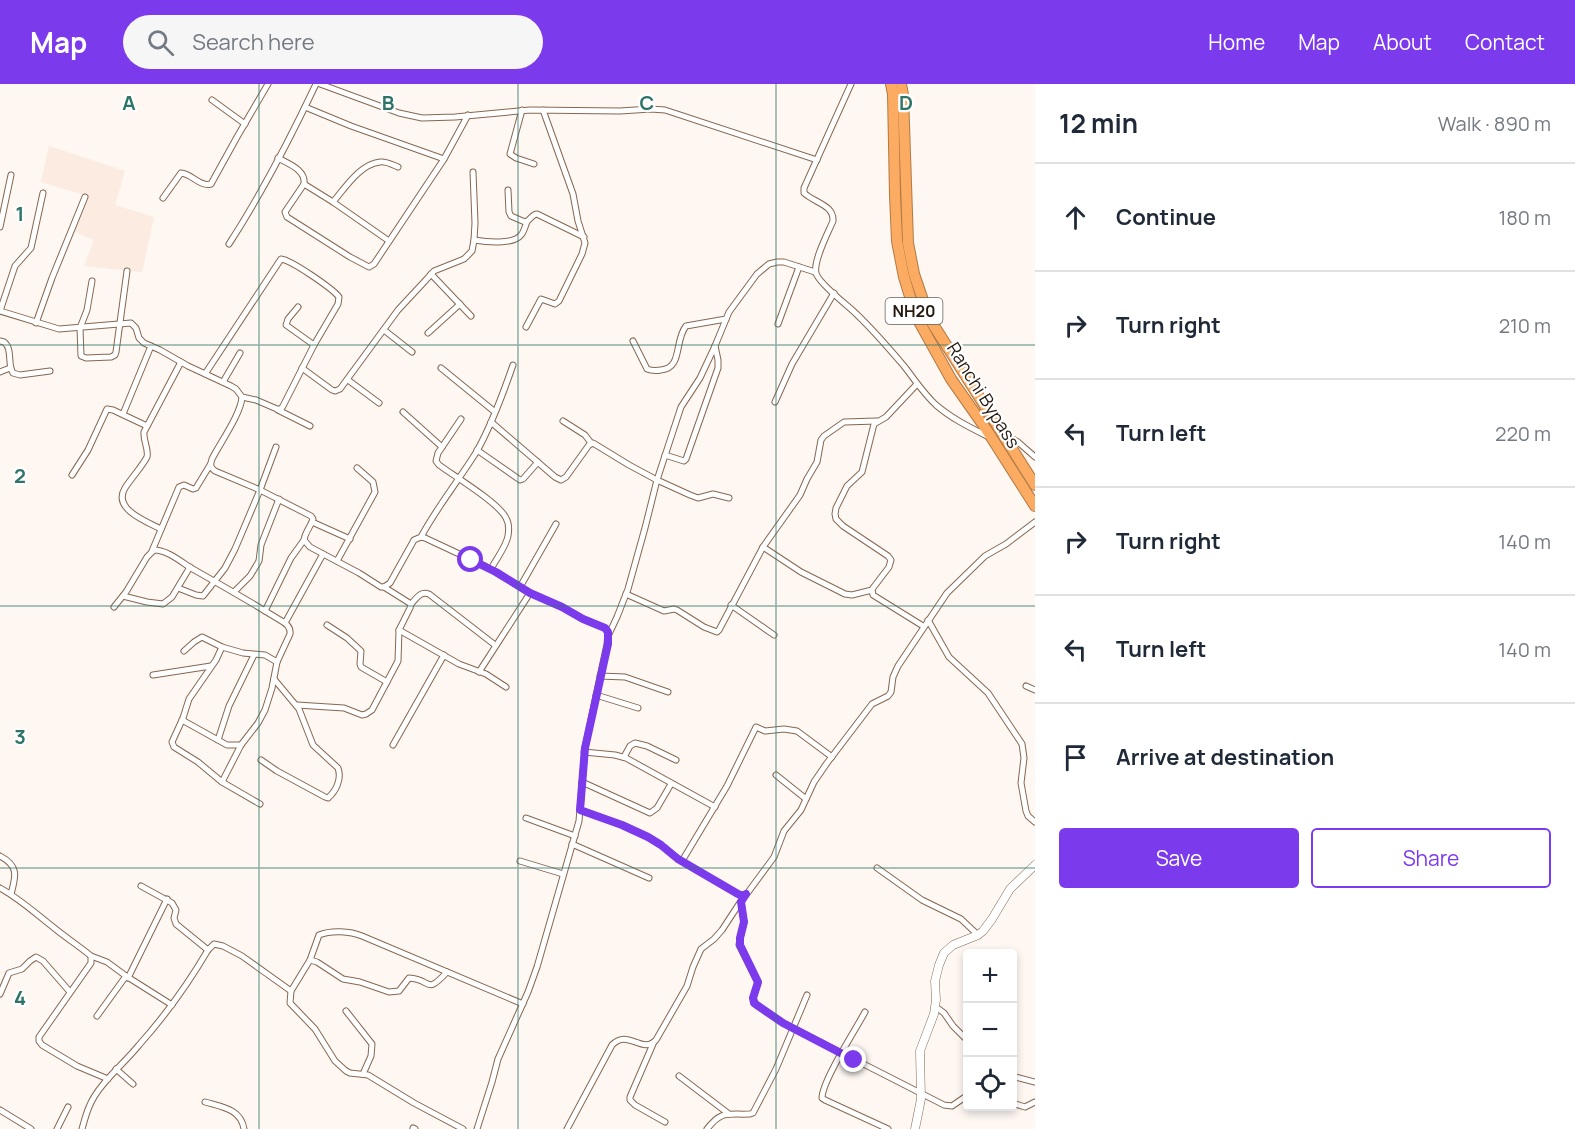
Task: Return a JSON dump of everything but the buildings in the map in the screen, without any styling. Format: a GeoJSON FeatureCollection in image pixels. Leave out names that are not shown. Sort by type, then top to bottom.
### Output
{"type":"FeatureCollection","features":[{"type":"Feature","properties":{"kind":"highway","name":"Ranchi Bypass"},"geometry":{"type":"LineString","coordinates":[[891,84],[897,241],[904,277],[916,316],[951,379],[1035,506]]}},
{"type":"Feature","properties":{"kind":"highway","name":"Ranchi Bypass"},"geometry":{"type":"LineString","coordinates":[[901,84],[908,243],[914,274],[929,318],[1035,485]]}},
{"type":"Feature","properties":{"kind":"street"},"geometry":{"type":"LineString","coordinates":[[163,198],[181,173],[187,174],[204,185],[211,184],[268,84]]}},
{"type":"Feature","properties":{"kind":"street"},"geometry":{"type":"LineString","coordinates":[[229,244],[255,201],[316,84]]}},
{"type":"Feature","properties":{"kind":"street"},"geometry":{"type":"LineString","coordinates":[[320,84],[408,116],[437,118],[522,110],[665,110],[817,160]]}},
{"type":"Feature","properties":{"kind":"street"},"geometry":{"type":"LineString","coordinates":[[851,84],[806,182],[804,194],[831,210],[833,214],[833,221],[815,272],[818,278],[881,341],[937,405],[951,416],[991,438]]}},
{"type":"Feature","properties":{"kind":"street"},"geometry":{"type":"LineString","coordinates":[[212,100],[245,124]]}},
{"type":"Feature","properties":{"kind":"street"},"geometry":{"type":"LineString","coordinates":[[305,107],[444,159]]}},
{"type":"Feature","properties":{"kind":"street"},"geometry":{"type":"LineString","coordinates":[[522,110],[510,154],[534,164]]}},
{"type":"Feature","properties":{"kind":"street"},"geometry":{"type":"LineString","coordinates":[[526,327],[541,298],[555,304],[559,301],[585,243],[573,194],[543,110]]}},
{"type":"Feature","properties":{"kind":"street"},"geometry":{"type":"LineString","coordinates":[[278,158],[304,176],[304,184],[285,212],[287,217],[369,267],[374,264],[444,159],[468,116]]}},
{"type":"Feature","properties":{"kind":"street"},"geometry":{"type":"LineString","coordinates":[[333,202],[358,173],[367,167],[381,161],[398,167]]}},
{"type":"Feature","properties":{"kind":"street"},"geometry":{"type":"LineString","coordinates":[[302,368],[335,391],[340,390],[402,305],[431,274],[469,254],[474,246],[475,211],[472,172]]}},
{"type":"Feature","properties":{"kind":"street"},"geometry":{"type":"LineString","coordinates":[[0,227],[11,176]]}},
{"type":"Feature","properties":{"kind":"street"},"geometry":{"type":"LineString","coordinates":[[304,184],[389,241]]}},
{"type":"Feature","properties":{"kind":"street"},"geometry":{"type":"LineString","coordinates":[[508,190],[509,214],[513,218],[527,222]]}},
{"type":"Feature","properties":{"kind":"street"},"geometry":{"type":"LineString","coordinates":[[44,193],[31,248],[15,266],[0,311],[59,329],[128,323],[134,325],[141,341],[236,388],[243,397],[277,409],[310,426]]}},
{"type":"Feature","properties":{"kind":"street"},"geometry":{"type":"LineString","coordinates":[[36,323],[85,197]]}},
{"type":"Feature","properties":{"kind":"street"},"geometry":{"type":"LineString","coordinates":[[474,240],[496,242],[517,238],[523,233],[527,222],[537,214],[584,237]]}},
{"type":"Feature","properties":{"kind":"street"},"geometry":{"type":"LineString","coordinates":[[205,374],[283,258],[339,297],[338,304],[283,406],[277,409]]}},
{"type":"Feature","properties":{"kind":"street"},"geometry":{"type":"LineString","coordinates":[[477,1129],[498,1059],[537,967],[575,836],[580,810],[584,752],[609,634],[626,594],[657,480],[681,407],[700,378],[726,319],[741,295],[763,268],[777,262],[815,272]]}},
{"type":"Feature","properties":{"kind":"street"},"geometry":{"type":"LineString","coordinates":[[778,324],[799,267]]}},
{"type":"Feature","properties":{"kind":"street"},"geometry":{"type":"LineString","coordinates":[[92,281],[87,310],[80,328],[81,356],[86,358],[111,357],[116,352],[127,271]]}},
{"type":"Feature","properties":{"kind":"street"},"geometry":{"type":"LineString","coordinates":[[431,274],[471,316]]}},
{"type":"Feature","properties":{"kind":"street"},"geometry":{"type":"LineString","coordinates":[[775,402],[792,364],[834,293]]}},
{"type":"Feature","properties":{"kind":"street"},"geometry":{"type":"LineString","coordinates":[[428,333],[460,304]]}},
{"type":"Feature","properties":{"kind":"street"},"geometry":{"type":"LineString","coordinates":[[298,307],[286,324],[314,345]]}},
{"type":"Feature","properties":{"kind":"street"},"geometry":{"type":"LineString","coordinates":[[633,341],[647,369],[666,370],[673,365],[681,335],[686,326],[726,319]]}},
{"type":"Feature","properties":{"kind":"street"},"geometry":{"type":"LineString","coordinates":[[384,330],[412,352]]}},
{"type":"Feature","properties":{"kind":"street"},"geometry":{"type":"LineString","coordinates":[[0,341],[9,346],[10,368],[13,373],[20,375],[50,371]]}},
{"type":"Feature","properties":{"kind":"street"},"geometry":{"type":"LineString","coordinates":[[123,414],[151,346]]}},
{"type":"Feature","properties":{"kind":"street"},"geometry":{"type":"LineString","coordinates":[[665,455],[681,460],[686,459],[718,368],[715,346]]}},
{"type":"Feature","properties":{"kind":"street"},"geometry":{"type":"LineString","coordinates":[[223,382],[240,353]]}},
{"type":"Feature","properties":{"kind":"street"},"geometry":{"type":"LineString","coordinates":[[161,529],[132,513],[122,498],[125,489],[147,457],[143,436],[180,362]]}},
{"type":"Feature","properties":{"kind":"street"},"geometry":{"type":"LineString","coordinates":[[421,537],[436,510],[477,450],[491,422],[513,365]]}},
{"type":"Feature","properties":{"kind":"street"},"geometry":{"type":"LineString","coordinates":[[0,372],[10,368]]}},
{"type":"Feature","properties":{"kind":"street"},"geometry":{"type":"LineString","coordinates":[[441,368],[495,412]]}},
{"type":"Feature","properties":{"kind":"street"},"geometry":{"type":"LineString","coordinates":[[348,380],[379,403]]}},
{"type":"Feature","properties":{"kind":"street"},"geometry":{"type":"LineString","coordinates":[[626,594],[664,611],[677,610],[704,627],[717,632],[763,548],[800,495],[817,462],[821,440],[824,436],[844,422],[877,421],[886,417],[917,384]]}},
{"type":"Feature","properties":{"kind":"street"},"geometry":{"type":"LineString","coordinates":[[114,607],[151,552],[179,487],[184,485],[196,488],[236,415],[243,397]]}},
{"type":"Feature","properties":{"kind":"street"},"geometry":{"type":"LineString","coordinates":[[72,475],[88,450],[105,412],[110,409],[147,426]]}},
{"type":"Feature","properties":{"kind":"street"},"geometry":{"type":"LineString","coordinates":[[403,412],[442,447]]}},
{"type":"Feature","properties":{"kind":"street"},"geometry":{"type":"LineString","coordinates":[[461,419],[442,447],[436,461],[499,509],[507,519],[507,541],[491,569]]}},
{"type":"Feature","properties":{"kind":"street"},"geometry":{"type":"LineString","coordinates":[[563,421],[585,435],[591,443],[657,480],[698,498],[713,494],[729,498]]}},
{"type":"Feature","properties":{"kind":"street"},"geometry":{"type":"LineString","coordinates":[[763,548],[801,572],[845,594],[852,595],[872,590],[889,567],[891,560],[843,526],[834,514],[847,486],[862,472],[870,434],[877,421]]}},
{"type":"Feature","properties":{"kind":"street"},"geometry":{"type":"LineString","coordinates":[[491,422],[561,480],[591,443]]}},
{"type":"Feature","properties":{"kind":"street"},"geometry":{"type":"LineString","coordinates":[[1002,433],[1018,442],[1035,457]]}},
{"type":"Feature","properties":{"kind":"street"},"geometry":{"type":"LineString","coordinates":[[178,588],[196,596],[203,596],[231,557],[261,490],[276,447]]}},
{"type":"Feature","properties":{"kind":"street"},"geometry":{"type":"LineString","coordinates":[[477,450],[520,480],[538,462]]}},
{"type":"Feature","properties":{"kind":"street"},"geometry":{"type":"LineString","coordinates":[[210,465],[215,471],[261,490],[311,516],[312,522],[304,540],[288,563],[265,610]]}},
{"type":"Feature","properties":{"kind":"street"},"geometry":{"type":"LineString","coordinates":[[337,561],[375,492],[373,482],[357,468]]}},
{"type":"Feature","properties":{"kind":"street"},"geometry":{"type":"LineString","coordinates":[[234,592],[250,576],[259,561],[261,545],[279,499]]}},
{"type":"Feature","properties":{"kind":"street"},"geometry":{"type":"LineString","coordinates":[[312,522],[350,539]]}},
{"type":"Feature","properties":{"kind":"street"},"geometry":{"type":"LineString","coordinates":[[665,1122],[635,1105],[630,1100],[630,1096],[652,1044],[687,986],[701,949],[722,930],[774,857],[784,831],[801,810],[820,772],[831,757],[872,705],[891,692],[895,672],[946,593],[981,560],[1035,522]]}},
{"type":"Feature","properties":{"kind":"street"},"geometry":{"type":"LineString","coordinates":[[520,587],[556,525]]}},
{"type":"Feature","properties":{"kind":"street"},"geometry":{"type":"LineString","coordinates":[[384,588],[390,583],[414,540],[421,537],[430,539],[491,569],[530,593],[605,628],[609,634]]}},
{"type":"Feature","properties":{"kind":"street"},"geometry":{"type":"LineString","coordinates":[[304,540],[310,547],[411,604]]}},
{"type":"Feature","properties":{"kind":"street"},"geometry":{"type":"LineString","coordinates":[[151,552],[162,551],[234,592],[285,623],[290,632],[277,662],[265,710],[241,745],[222,782]]}},
{"type":"Feature","properties":{"kind":"street"},"geometry":{"type":"LineString","coordinates":[[285,623],[323,554]]}},
{"type":"Feature","properties":{"kind":"street"},"geometry":{"type":"LineString","coordinates":[[123,596],[163,604],[172,597],[190,567]]}},
{"type":"Feature","properties":{"kind":"street"},"geometry":{"type":"LineString","coordinates":[[872,590],[873,595],[923,626]]}},
{"type":"Feature","properties":{"kind":"street"},"geometry":{"type":"LineString","coordinates":[[297,705],[338,707],[362,715],[372,710],[398,662],[399,630],[411,604],[425,592],[495,645]]}},
{"type":"Feature","properties":{"kind":"street"},"geometry":{"type":"LineString","coordinates":[[479,672],[530,593]]}},
{"type":"Feature","properties":{"kind":"street"},"geometry":{"type":"LineString","coordinates":[[731,605],[774,635]]}},
{"type":"Feature","properties":{"kind":"street"},"geometry":{"type":"LineString","coordinates":[[928,620],[949,657],[988,693],[1022,744],[1024,758],[1021,783],[1026,811],[1035,822]]}},
{"type":"Feature","properties":{"kind":"street"},"geometry":{"type":"LineString","coordinates":[[327,625],[361,651],[361,667],[387,682]]}},
{"type":"Feature","properties":{"kind":"street"},"geometry":{"type":"LineString","coordinates":[[399,630],[459,664],[486,674],[506,687]]}},
{"type":"Feature","properties":{"kind":"street"},"geometry":{"type":"LineString","coordinates":[[184,651],[202,637],[222,646],[254,655],[265,655],[277,662]]}},
{"type":"Feature","properties":{"kind":"street"},"geometry":{"type":"LineString","coordinates":[[222,646],[212,666],[189,699],[172,739],[172,745],[222,782],[260,804]]}},
{"type":"Feature","properties":{"kind":"street"},"geometry":{"type":"LineString","coordinates":[[218,740],[228,706],[254,655]]}},
{"type":"Feature","properties":{"kind":"street"},"geometry":{"type":"LineString","coordinates":[[393,745],[444,655]]}},
{"type":"Feature","properties":{"kind":"street"},"geometry":{"type":"LineString","coordinates":[[153,675],[212,666]]}},
{"type":"Feature","properties":{"kind":"street"},"geometry":{"type":"LineString","coordinates":[[600,676],[625,677],[668,692]]}},
{"type":"Feature","properties":{"kind":"street"},"geometry":{"type":"LineString","coordinates":[[261,760],[328,798],[338,784],[339,771],[313,745],[302,713],[274,679]]}},
{"type":"Feature","properties":{"kind":"street"},"geometry":{"type":"LineString","coordinates":[[1026,686],[1035,690]]}},
{"type":"Feature","properties":{"kind":"street"},"geometry":{"type":"LineString","coordinates":[[596,695],[638,708]]}},
{"type":"Feature","properties":{"kind":"street"},"geometry":{"type":"LineString","coordinates":[[182,720],[227,745],[241,745]]}},
{"type":"Feature","properties":{"kind":"street"},"geometry":{"type":"LineString","coordinates":[[682,861],[727,786],[756,727],[765,731],[784,729],[797,731],[831,757]]}},
{"type":"Feature","properties":{"kind":"street"},"geometry":{"type":"LineString","coordinates":[[624,757],[630,746],[635,743],[647,746],[676,760]]}},
{"type":"Feature","properties":{"kind":"street"},"geometry":{"type":"LineString","coordinates":[[584,752],[624,757],[715,807]]}},
{"type":"Feature","properties":{"kind":"street"},"geometry":{"type":"LineString","coordinates":[[776,775],[806,799]]}},
{"type":"Feature","properties":{"kind":"street"},"geometry":{"type":"LineString","coordinates":[[582,782],[650,813],[657,808],[671,784]]}},
{"type":"Feature","properties":{"kind":"street"},"geometry":{"type":"LineString","coordinates":[[580,810],[629,828],[661,845],[682,861],[738,894],[742,896],[746,894]]}},
{"type":"Feature","properties":{"kind":"street"},"geometry":{"type":"LineString","coordinates":[[526,818],[575,836]]}},
{"type":"Feature","properties":{"kind":"street"},"geometry":{"type":"LineString","coordinates":[[572,844],[649,878]]}},
{"type":"Feature","properties":{"kind":"street"},"geometry":{"type":"LineString","coordinates":[[0,856],[10,862],[15,870],[15,881],[11,894]]}},
{"type":"Feature","properties":{"kind":"street"},"geometry":{"type":"LineString","coordinates":[[520,861],[563,874]]}},
{"type":"Feature","properties":{"kind":"street"},"geometry":{"type":"LineString","coordinates":[[915,1129],[921,1093],[920,1051],[936,1007],[935,975],[945,953],[953,945],[978,935],[992,920],[1010,889],[1035,865]]}},
{"type":"Feature","properties":{"kind":"street"},"geometry":{"type":"LineString","coordinates":[[877,868],[922,900],[961,919],[978,935]]}},
{"type":"Feature","properties":{"kind":"street"},"geometry":{"type":"LineString","coordinates":[[141,886],[167,899],[175,906],[176,924],[208,950]]}},
{"type":"Feature","properties":{"kind":"street"},"geometry":{"type":"LineString","coordinates":[[0,888],[91,956],[107,962],[172,1005]]}},
{"type":"Feature","properties":{"kind":"street"},"geometry":{"type":"LineString","coordinates":[[96,1016],[127,977],[167,899]]}},
{"type":"Feature","properties":{"kind":"street"},"geometry":{"type":"LineString","coordinates":[[741,902],[744,922],[740,945],[758,985],[753,1001],[767,1013],[793,1029],[949,1107],[963,1098]]}},
{"type":"Feature","properties":{"kind":"street"},"geometry":{"type":"LineString","coordinates":[[463,1129],[363,1074],[350,1073],[340,1067],[315,1029],[290,1003],[291,991],[310,960],[318,937],[322,933],[351,933],[523,1004]]}},
{"type":"Feature","properties":{"kind":"street"},"geometry":{"type":"LineString","coordinates":[[82,1129],[91,1102],[116,1069],[138,1048],[172,1005],[214,944],[242,956],[291,991]]}},
{"type":"Feature","properties":{"kind":"street"},"geometry":{"type":"LineString","coordinates":[[91,956],[91,963],[39,1037],[39,1043],[77,1066],[108,1079]]}},
{"type":"Feature","properties":{"kind":"street"},"geometry":{"type":"LineString","coordinates":[[0,994],[9,973],[22,969],[36,957],[43,961],[70,992]]}},
{"type":"Feature","properties":{"kind":"street"},"geometry":{"type":"LineString","coordinates":[[310,960],[343,979],[389,992],[399,991],[409,978],[429,985],[437,984],[447,972]]}},
{"type":"Feature","properties":{"kind":"street"},"geometry":{"type":"LineString","coordinates":[[707,1129],[718,1117],[729,1114],[750,1114],[755,1110],[776,1069],[807,995]]}},
{"type":"Feature","properties":{"kind":"street"},"geometry":{"type":"LineString","coordinates":[[936,1007],[963,1036]]}},
{"type":"Feature","properties":{"kind":"street"},"geometry":{"type":"LineString","coordinates":[[346,1011],[372,1044],[371,1056],[363,1074]]}},
{"type":"Feature","properties":{"kind":"street"},"geometry":{"type":"LineString","coordinates":[[865,1012],[824,1089],[822,1098],[888,1129]]}},
{"type":"Feature","properties":{"kind":"street"},"geometry":{"type":"LineString","coordinates":[[567,1129],[616,1040],[622,1038],[645,1045],[652,1044]]}},
{"type":"Feature","properties":{"kind":"street"},"geometry":{"type":"LineString","coordinates":[[116,1069],[133,1084]]}},
{"type":"Feature","properties":{"kind":"street"},"geometry":{"type":"LineString","coordinates":[[679,1076],[729,1114]]}},
{"type":"Feature","properties":{"kind":"street"},"geometry":{"type":"LineString","coordinates":[[1017,1077],[1035,1082]]}},
{"type":"Feature","properties":{"kind":"street"},"geometry":{"type":"LineString","coordinates":[[205,1102],[234,1111],[244,1129]]}},
{"type":"Feature","properties":{"kind":"street"},"geometry":{"type":"LineString","coordinates":[[1017,1105],[1025,1107],[1035,1102]]}},
{"type":"Feature","properties":{"kind":"street"},"geometry":{"type":"LineString","coordinates":[[57,1129],[68,1107]]}},
{"type":"Feature","properties":{"kind":"street"},"geometry":{"type":"LineString","coordinates":[[0,1110],[31,1129]]}},
{"type":"Feature","properties":{"kind":"shaded area"},"geometry":{"type":"Polygon","coordinates":[[[49,146],[125,171],[115,205],[154,217],[142,272],[84,266],[94,240],[74,231],[88,196],[41,182],[49,146]]]}},
{"type":"Feature","properties":{"kind":"route"},"geometry":{"type":"LineString","coordinates":[[471,560],[530,593],[605,628],[608,632],[608,644],[585,748],[580,810],[638,832],[661,845],[678,859],[738,894],[742,896],[746,894],[741,902],[744,925],[739,942],[758,982],[753,996],[754,1003],[783,1023],[854,1060]]}}]}
